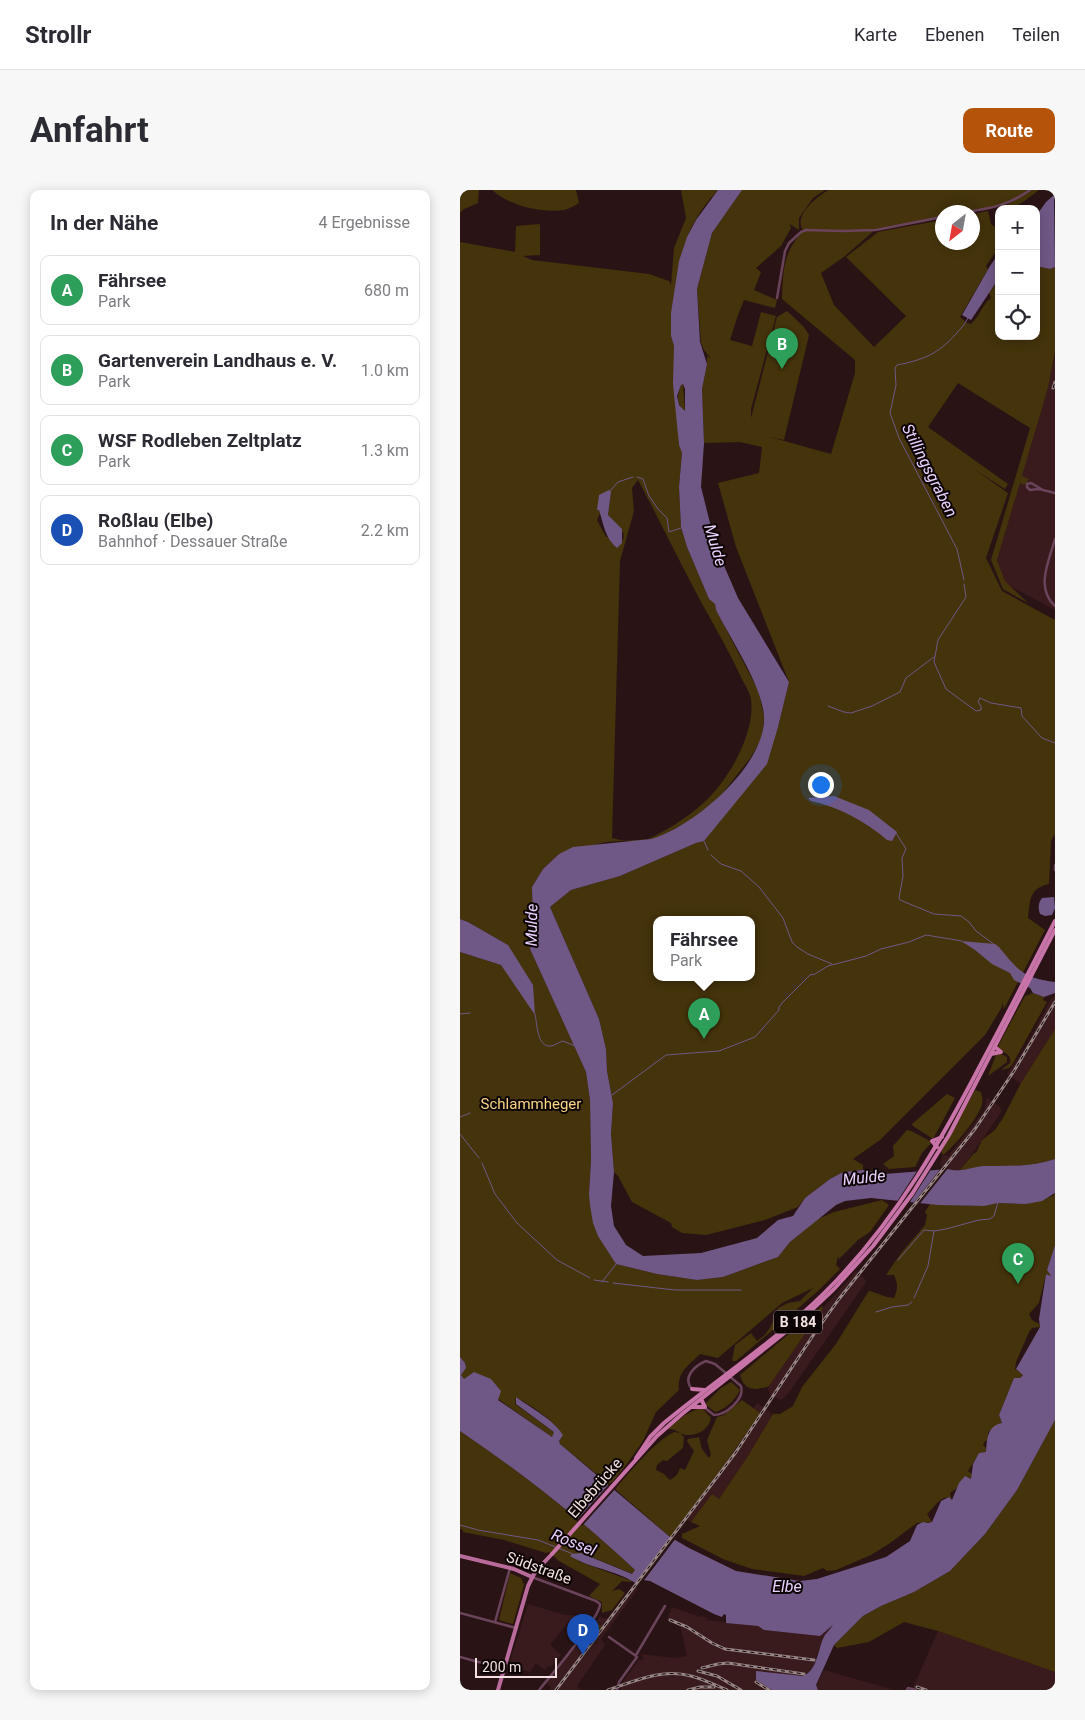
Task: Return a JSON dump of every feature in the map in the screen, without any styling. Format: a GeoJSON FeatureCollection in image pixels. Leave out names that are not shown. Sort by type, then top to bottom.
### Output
{"type":"FeatureCollection","features":[{"type":"Feature","properties":{"kind":"highway","name":"B 184"},"geometry":{"type":"LineString","coordinates":[[981,1070],[995,1047],[1053,931],[1055,921]]}},
{"type":"Feature","properties":{"kind":"highway","name":"B 184"},"geometry":{"type":"LineString","coordinates":[[636,1460],[657,1436],[691,1407],[802,1319],[872,1244],[899,1208],[930,1161],[964,1102],[1022,992]]}},
{"type":"Feature","properties":{"kind":"highway"},"geometry":{"type":"LineString","coordinates":[[991,1054],[1001,1052],[995,1047]]}},
{"type":"Feature","properties":{"kind":"highway","name":"B 184"},"geometry":{"type":"LineString","coordinates":[[930,1161],[937,1147],[932,1141],[942,1137],[964,1102]]}},
{"type":"Feature","properties":{"kind":"highway","name":"B 184"},"geometry":{"type":"LineString","coordinates":[[636,1460],[654,1433],[705,1390],[723,1380]]}},
{"type":"Feature","properties":{"kind":"highway"},"geometry":{"type":"LineString","coordinates":[[696,1398],[692,1389],[705,1390]]}},
{"type":"Feature","properties":{"kind":"highway"},"geometry":{"type":"LineString","coordinates":[[691,1407],[704,1407],[701,1399]]}},
{"type":"Feature","properties":{"kind":"highway","name":"Elbebrücke"},"geometry":{"type":"LineString","coordinates":[[552,1554],[636,1460]]}},
{"type":"Feature","properties":{"kind":"main road","name":"B 184"},"geometry":{"type":"LineString","coordinates":[[498,1690],[526,1592],[532,1577],[552,1554]]}},
{"type":"Feature","properties":{"kind":"main road","name":"Südstraße"},"geometry":{"type":"LineString","coordinates":[[460,1556],[510,1568],[532,1577]]}},
{"type":"Feature","properties":{"kind":"street"},"geometry":{"type":"LineString","coordinates":[[980,210],[1002,206],[1030,190]]}},
{"type":"Feature","properties":{"kind":"street"},"geometry":{"type":"LineString","coordinates":[[777,298],[785,251],[789,242],[801,232],[806,230],[876,230],[935,218]]}},
{"type":"Feature","properties":{"kind":"street"},"geometry":{"type":"LineString","coordinates":[[1043,490],[1031,483],[1027,484],[1030,490],[1043,490],[1055,493]]}},
{"type":"Feature","properties":{"kind":"street"},"geometry":{"type":"LineString","coordinates":[[1055,539],[1044,583],[1047,597],[1055,606]]}},
{"type":"Feature","properties":{"kind":"street"},"geometry":{"type":"LineString","coordinates":[[1055,865],[1055,870]]}},
{"type":"Feature","properties":{"kind":"street"},"geometry":{"type":"LineString","coordinates":[[692,1389],[688,1384],[688,1376],[706,1361],[715,1364],[741,1386],[741,1397],[720,1414],[712,1414],[704,1407]]}},
{"type":"Feature","properties":{"kind":"street"},"geometry":{"type":"LineString","coordinates":[[496,1622],[510,1568]]}},
{"type":"Feature","properties":{"kind":"street","name":"Südstraße"},"geometry":{"type":"LineString","coordinates":[[532,1577],[598,1603],[601,1607],[539,1690]]}},
{"type":"Feature","properties":{"kind":"street"},"geometry":{"type":"LineString","coordinates":[[617,1690],[619,1682],[665,1606]]}},
{"type":"Feature","properties":{"kind":"street"},"geometry":{"type":"LineString","coordinates":[[460,1613],[516,1628]]}},
{"type":"Feature","properties":{"kind":"street"},"geometry":{"type":"LineString","coordinates":[[609,1637],[636,1656]]}},
{"type":"Feature","properties":{"kind":"street"},"geometry":{"type":"LineString","coordinates":[[460,1657],[504,1669]]}},
{"type":"Feature","properties":{"kind":"street"},"geometry":{"type":"LineString","coordinates":[[907,1689],[916,1690]]}},
{"type":"Feature","properties":{"kind":"shaded area"},"geometry":{"type":"Polygon","coordinates":[[[1055,351],[1055,610],[1010,586],[1005,581],[997,560],[1048,388],[1055,351]]]}},
{"type":"Feature","properties":{"kind":"shaded area"},"geometry":{"type":"Polygon","coordinates":[[[1055,995],[1055,1029],[1021,1083],[1019,1083],[1007,1074],[1025,1048],[1051,999],[1055,995]]]}},
{"type":"Feature","properties":{"kind":"shaded area"},"geometry":{"type":"Polygon","coordinates":[[[987,1098],[999,1106],[1002,1111],[960,1170],[951,1170],[941,1166],[940,1163],[943,1155],[948,1156],[984,1111],[987,1098]]]}},
{"type":"Feature","properties":{"kind":"shaded area"},"geometry":{"type":"Polygon","coordinates":[[[855,1272],[865,1279],[866,1282],[788,1394],[781,1400],[770,1395],[769,1386],[823,1308],[855,1272]]]}},
{"type":"Feature","properties":{"kind":"shaded area"},"geometry":{"type":"Polygon","coordinates":[[[757,1403],[770,1412],[772,1416],[748,1456],[719,1499],[698,1525],[681,1517],[753,1408],[757,1403]]]}},
{"type":"Feature","properties":{"kind":"shaded area"},"geometry":{"type":"Polygon","coordinates":[[[633,1585],[638,1589],[601,1639],[605,1645],[577,1686],[581,1690],[549,1690],[551,1687],[547,1684],[587,1633],[600,1617],[607,1619],[633,1585]]]}},
{"type":"Feature","properties":{"kind":"shaded area"},"geometry":{"type":"Polygon","coordinates":[[[528,1604],[565,1615],[574,1615],[586,1622],[582,1627],[580,1625],[578,1627],[569,1621],[550,1645],[561,1655],[551,1667],[549,1666],[545,1670],[536,1663],[530,1672],[509,1665],[528,1604]]]}},
{"type":"Feature","properties":{"kind":"shaded area"},"geometry":{"type":"Polygon","coordinates":[[[672,1607],[708,1618],[707,1620],[758,1626],[764,1630],[820,1636],[833,1626],[825,1635],[812,1669],[808,1674],[756,1680],[772,1690],[621,1690],[621,1684],[639,1660],[641,1661],[644,1658],[640,1654],[674,1658],[687,1656],[681,1628],[667,1619],[672,1607]]]}},
{"type":"Feature","properties":{"kind":"shaded area"},"geometry":{"type":"Polygon","coordinates":[[[938,1631],[1055,1672],[1055,1690],[912,1690],[938,1631]]]}},
{"type":"Feature","properties":{"kind":"shaded area"},"geometry":{"type":"Polygon","coordinates":[[[824,1670],[894,1690],[818,1690],[816,1686],[824,1670]]]}},
{"type":"Feature","properties":{"kind":"green space"},"geometry":{"type":"Polygon","coordinates":[[[460,190],[479,190],[478,203],[464,209],[460,213],[460,190]]]}},
{"type":"Feature","properties":{"kind":"green space"},"geometry":{"type":"Polygon","coordinates":[[[492,190],[576,190],[579,203],[564,210],[536,209],[517,204],[499,196],[492,190]]]}},
{"type":"Feature","properties":{"kind":"green space","name":"Schlammheger"},"geometry":{"type":"Polygon","coordinates":[[[681,190],[718,190],[693,224],[686,241],[677,277],[675,295],[671,336],[674,346],[679,445],[682,452],[679,487],[681,527],[687,547],[709,599],[715,604],[716,610],[759,692],[764,717],[762,738],[751,757],[719,798],[694,819],[661,836],[647,839],[688,816],[710,797],[720,785],[744,743],[749,728],[751,699],[638,480],[632,488],[634,511],[620,561],[612,838],[625,841],[606,842],[559,854],[543,869],[532,887],[533,927],[530,949],[586,1072],[590,1100],[591,1160],[589,1194],[616,1264],[657,1274],[697,1280],[723,1277],[778,1257],[790,1242],[818,1219],[834,1212],[882,1200],[889,1205],[870,1232],[858,1240],[839,1259],[838,1256],[836,1265],[840,1269],[819,1290],[736,1361],[732,1361],[735,1345],[751,1333],[757,1341],[771,1327],[778,1308],[788,1303],[800,1301],[813,1288],[782,1303],[718,1358],[700,1354],[688,1366],[680,1378],[679,1390],[656,1412],[643,1441],[610,1485],[560,1444],[559,1441],[562,1435],[542,1413],[516,1397],[515,1404],[554,1432],[552,1437],[498,1399],[464,1380],[460,1375],[466,1368],[465,1363],[460,1358],[460,952],[501,965],[535,1013],[508,945],[460,919],[460,242],[515,252],[516,226],[540,224],[540,255],[523,256],[532,260],[649,274],[669,281],[671,285],[674,248],[686,218],[681,190]],[[611,492],[599,510],[600,513],[597,520],[606,537],[617,548],[622,542],[623,533],[608,515],[611,492]]]}},
{"type":"Feature","properties":{"kind":"green space"},"geometry":{"type":"Polygon","coordinates":[[[742,190],[825,190],[813,198],[799,218],[799,230],[790,224],[791,228],[781,246],[756,268],[761,272],[754,290],[777,300],[775,308],[744,300],[730,340],[752,346],[751,350],[761,312],[776,316],[751,409],[751,418],[777,317],[787,311],[804,327],[809,335],[784,440],[770,437],[831,454],[855,373],[855,360],[782,299],[785,262],[791,247],[803,230],[801,219],[804,213],[818,197],[829,190],[1029,190],[1009,201],[988,208],[980,209],[980,205],[935,205],[935,218],[876,229],[845,256],[821,273],[834,305],[874,347],[906,316],[846,257],[878,232],[935,221],[935,250],[980,250],[980,213],[988,211],[991,224],[995,227],[995,253],[986,266],[988,269],[960,317],[971,324],[991,298],[989,293],[995,285],[995,340],[1040,340],[1040,267],[1050,269],[1055,267],[1055,351],[1048,388],[1022,476],[1029,479],[1025,485],[1020,483],[997,560],[1005,581],[1028,603],[1003,589],[991,560],[1030,428],[958,383],[928,427],[1008,484],[1005,489],[974,469],[1008,493],[986,558],[1002,591],[1055,620],[1055,834],[1051,841],[1049,884],[1042,886],[1034,892],[1030,901],[1028,918],[1045,930],[1004,1009],[1002,1002],[1002,1007],[985,1035],[880,1140],[853,1159],[863,1165],[863,1170],[843,1172],[830,1179],[805,1198],[798,1207],[765,1220],[706,1235],[682,1233],[672,1227],[671,1223],[632,1202],[614,1172],[611,1134],[613,1103],[607,1071],[606,1049],[599,1019],[550,907],[571,890],[620,876],[704,841],[778,727],[789,682],[736,547],[718,483],[759,473],[762,447],[740,442],[704,443],[702,389],[707,356],[711,359],[701,343],[697,289],[712,233],[742,190]]]}},
{"type":"Feature","properties":{"kind":"green space"},"geometry":{"type":"Polygon","coordinates":[[[1032,190],[1039,190],[1018,205],[1007,205],[1032,190]]]}},
{"type":"Feature","properties":{"kind":"green space"},"geometry":{"type":"Polygon","coordinates":[[[683,384],[685,411],[678,399],[681,385],[683,384]]]}},
{"type":"Feature","properties":{"kind":"green space"},"geometry":{"type":"Polygon","coordinates":[[[1033,993],[1044,997],[1043,1000],[1047,1002],[1012,1065],[1001,1070],[1010,1063],[1010,1058],[998,1048],[999,1044],[1025,996],[1033,993]]]}},
{"type":"Feature","properties":{"kind":"green space"},"geometry":{"type":"Polygon","coordinates":[[[1055,1029],[1055,1159],[1020,1166],[960,1170],[976,1153],[982,1140],[995,1130],[1021,1083],[1055,1029]]]}},
{"type":"Feature","properties":{"kind":"green space"},"geometry":{"type":"Polygon","coordinates":[[[1001,1054],[1007,1057],[1007,1062],[988,1076],[996,1055],[1001,1054]]]}},
{"type":"Feature","properties":{"kind":"green space"},"geometry":{"type":"Polygon","coordinates":[[[975,1090],[981,1092],[982,1104],[980,1109],[966,1131],[943,1155],[941,1152],[975,1090]]]}},
{"type":"Feature","properties":{"kind":"green space"},"geometry":{"type":"Polygon","coordinates":[[[947,1094],[955,1098],[933,1139],[912,1124],[947,1094]]]}},
{"type":"Feature","properties":{"kind":"green space"},"geometry":{"type":"Polygon","coordinates":[[[907,1130],[932,1142],[922,1153],[915,1167],[889,1169],[883,1164],[894,1156],[893,1146],[907,1130]]]}},
{"type":"Feature","properties":{"kind":"green space"},"geometry":{"type":"Polygon","coordinates":[[[1055,1193],[1055,1245],[1047,1270],[1052,1276],[1046,1274],[1039,1303],[1029,1314],[1032,1320],[1039,1324],[1040,1327],[1032,1328],[1029,1332],[1016,1362],[1015,1369],[1023,1374],[1020,1378],[1014,1378],[999,1415],[1002,1423],[988,1432],[988,1441],[985,1441],[983,1445],[986,1448],[986,1452],[979,1454],[968,1471],[972,1474],[971,1479],[965,1476],[957,1488],[950,1493],[952,1500],[949,1497],[942,1499],[927,1514],[932,1522],[917,1523],[871,1555],[836,1570],[827,1571],[823,1568],[804,1576],[752,1569],[723,1559],[682,1538],[682,1534],[700,1526],[691,1522],[712,1494],[719,1499],[773,1414],[780,1414],[793,1406],[802,1387],[836,1344],[868,1292],[894,1298],[897,1286],[894,1275],[886,1275],[901,1253],[925,1225],[927,1215],[925,1212],[930,1204],[974,1206],[998,1203],[1026,1204],[1053,1196],[1055,1193]]]}},
{"type":"Feature","properties":{"kind":"green space"},"geometry":{"type":"Polygon","coordinates":[[[822,1306],[823,1308],[769,1386],[759,1389],[747,1387],[740,1375],[822,1306]]]}},
{"type":"Feature","properties":{"kind":"green space"},"geometry":{"type":"Polygon","coordinates":[[[731,1382],[740,1390],[730,1404],[715,1412],[705,1404],[721,1388],[731,1382]]]}},
{"type":"Feature","properties":{"kind":"green space"},"geometry":{"type":"Polygon","coordinates":[[[742,1400],[760,1413],[670,1537],[615,1489],[650,1450],[674,1432],[680,1433],[684,1437],[683,1448],[667,1461],[663,1460],[657,1465],[656,1470],[670,1480],[677,1475],[680,1468],[685,1470],[694,1451],[687,1441],[688,1439],[699,1437],[702,1449],[709,1458],[711,1455],[707,1440],[717,1417],[724,1415],[742,1400]]]}},
{"type":"Feature","properties":{"kind":"green space"},"geometry":{"type":"Polygon","coordinates":[[[697,1409],[703,1409],[711,1418],[708,1425],[702,1431],[686,1435],[673,1429],[667,1429],[685,1415],[697,1409]]]}},
{"type":"Feature","properties":{"kind":"green space"},"geometry":{"type":"Polygon","coordinates":[[[1055,1420],[1055,1672],[938,1631],[904,1622],[869,1642],[837,1648],[834,1645],[863,1616],[914,1592],[950,1571],[985,1534],[1017,1490],[1055,1420]]]}},
{"type":"Feature","properties":{"kind":"green space"},"geometry":{"type":"Polygon","coordinates":[[[460,1431],[550,1497],[635,1570],[633,1574],[594,1558],[578,1561],[632,1581],[622,1581],[612,1591],[619,1589],[625,1593],[612,1610],[602,1613],[602,1602],[589,1596],[600,1584],[559,1561],[549,1552],[546,1553],[504,1540],[463,1532],[460,1529],[460,1431]]]}},
{"type":"Feature","properties":{"kind":"green space"},"geometry":{"type":"Polygon","coordinates":[[[510,1573],[521,1578],[524,1585],[513,1624],[499,1620],[510,1573]]]}},
{"type":"Feature","properties":{"kind":"green space"},"geometry":{"type":"Polygon","coordinates":[[[595,1621],[602,1627],[590,1643],[588,1642],[590,1634],[593,1636],[594,1634],[590,1630],[594,1628],[595,1621]]]}},
{"type":"Feature","properties":{"kind":"water","name":"Mulde"},"geometry":{"type":"Polygon","coordinates":[[[718,190],[742,190],[712,233],[697,289],[700,342],[707,364],[702,389],[704,443],[701,487],[716,547],[738,598],[789,682],[767,764],[704,841],[620,876],[571,890],[550,907],[599,1019],[606,1049],[607,1071],[613,1103],[611,1134],[614,1172],[611,1206],[614,1226],[626,1245],[643,1256],[701,1253],[757,1238],[778,1220],[793,1216],[805,1198],[830,1179],[843,1172],[863,1170],[885,1174],[957,1170],[983,1166],[1028,1165],[1055,1159],[1055,1193],[1042,1201],[1026,1204],[998,1203],[984,1206],[938,1205],[871,1198],[845,1201],[836,1205],[790,1242],[778,1257],[723,1277],[697,1280],[657,1274],[616,1264],[598,1236],[593,1223],[589,1194],[591,1160],[590,1100],[586,1072],[530,949],[533,927],[532,887],[543,869],[559,854],[573,847],[651,839],[687,822],[724,792],[740,774],[753,755],[761,736],[764,717],[758,692],[745,663],[716,610],[715,604],[709,599],[687,547],[681,527],[679,487],[682,453],[679,445],[673,384],[674,346],[671,336],[671,313],[679,261],[687,237],[696,220],[718,190]],[[683,384],[681,385],[677,396],[679,405],[685,411],[685,389],[683,384]]]}},
{"type":"Feature","properties":{"kind":"water"},"geometry":{"type":"Polygon","coordinates":[[[1054,195],[1055,267],[1050,269],[1040,267],[1040,210],[1054,195]]]}},
{"type":"Feature","properties":{"kind":"water"},"geometry":{"type":"Polygon","coordinates":[[[995,259],[995,284],[971,320],[962,315],[995,259]]]}},
{"type":"Feature","properties":{"kind":"water"},"geometry":{"type":"Polygon","coordinates":[[[609,490],[611,492],[608,515],[622,529],[622,543],[617,548],[608,536],[599,510],[597,510],[599,495],[609,490]]]}},
{"type":"Feature","properties":{"kind":"water"},"geometry":{"type":"Polygon","coordinates":[[[834,796],[869,810],[897,832],[892,841],[887,840],[851,816],[832,807],[811,801],[808,798],[834,796]]]}},
{"type":"Feature","properties":{"kind":"water"},"geometry":{"type":"Polygon","coordinates":[[[1054,897],[1055,908],[1052,915],[1045,916],[1040,914],[1039,906],[1042,898],[1054,897]]]}},
{"type":"Feature","properties":{"kind":"water"},"geometry":{"type":"Polygon","coordinates":[[[460,919],[508,945],[533,985],[535,1015],[501,965],[460,952],[460,919]]]}},
{"type":"Feature","properties":{"kind":"water"},"geometry":{"type":"Polygon","coordinates":[[[961,941],[995,944],[1022,972],[1036,978],[1055,982],[1055,993],[1044,997],[1033,993],[1030,988],[1014,980],[1010,973],[992,964],[961,941]]]}},
{"type":"Feature","properties":{"kind":"water","name":"Elbe"},"geometry":{"type":"Polygon","coordinates":[[[1055,1245],[1055,1420],[1017,1490],[985,1534],[950,1571],[914,1592],[863,1616],[834,1645],[816,1685],[818,1690],[772,1690],[756,1680],[756,1671],[803,1676],[815,1664],[825,1635],[833,1625],[820,1636],[764,1630],[758,1626],[726,1623],[726,1615],[724,1614],[722,1617],[714,1614],[650,1581],[643,1580],[638,1585],[622,1576],[570,1556],[581,1553],[632,1574],[635,1570],[550,1497],[460,1431],[460,1357],[465,1363],[466,1368],[461,1375],[464,1379],[474,1372],[491,1379],[501,1391],[498,1400],[552,1437],[554,1432],[516,1404],[516,1397],[548,1419],[563,1435],[559,1441],[560,1444],[670,1537],[736,1571],[800,1581],[817,1579],[886,1557],[910,1541],[917,1525],[923,1522],[932,1522],[941,1501],[949,1497],[952,1500],[959,1483],[965,1476],[971,1479],[973,1464],[979,1453],[986,1452],[991,1430],[1002,1423],[999,1415],[1014,1378],[1020,1378],[1023,1375],[1016,1369],[1040,1327],[1039,1319],[1046,1274],[1051,1276],[1047,1270],[1055,1245]]]}},
{"type":"Feature","properties":{"kind":"pier"},"geometry":{"type":"Polygon","coordinates":[[[942,1167],[949,1167],[918,1206],[912,1205],[942,1167]]]}},
{"type":"Feature","properties":{"kind":"pier"},"geometry":{"type":"Polygon","coordinates":[[[919,1168],[932,1168],[908,1205],[896,1203],[919,1168]]]}},
{"type":"Feature","properties":{"kind":"pier"},"geometry":{"type":"Polygon","coordinates":[[[611,1482],[617,1487],[582,1526],[576,1521],[611,1482]]]}},
{"type":"Feature","properties":{"kind":"pier"},"geometry":{"type":"Polygon","coordinates":[[[672,1535],[676,1538],[639,1587],[634,1585],[672,1535]]]}},
{"type":"Feature","properties":{"kind":"waterway","name":"Stillingsgraben"},"geometry":{"type":"LineString","coordinates":[[964,580],[957,549],[899,438],[890,413],[896,385],[895,368],[897,365],[915,361],[943,347],[964,325],[968,318]]}},
{"type":"Feature","properties":{"kind":"waterway"},"geometry":{"type":"LineString","coordinates":[[610,491],[618,482],[633,477]]}},
{"type":"Feature","properties":{"kind":"waterway"},"geometry":{"type":"LineString","coordinates":[[637,477],[643,479],[649,496],[667,518],[669,532],[681,528]]}},
{"type":"Feature","properties":{"kind":"waterway"},"geometry":{"type":"LineString","coordinates":[[964,584],[966,597],[938,640],[934,662],[946,689],[976,711],[981,710],[978,702],[980,698],[991,703],[1021,708],[1022,716],[1042,738],[1055,743]]}},
{"type":"Feature","properties":{"kind":"waterway"},"geometry":{"type":"LineString","coordinates":[[828,706],[851,713],[872,706],[900,692],[906,678],[934,657]]}},
{"type":"Feature","properties":{"kind":"waterway"},"geometry":{"type":"LineString","coordinates":[[896,833],[906,849],[902,858],[903,876],[900,900],[934,914],[961,916],[976,931],[995,945]]}},
{"type":"Feature","properties":{"kind":"waterway"},"geometry":{"type":"LineString","coordinates":[[704,841],[708,850]]}},
{"type":"Feature","properties":{"kind":"waterway"},"geometry":{"type":"LineString","coordinates":[[711,855],[721,864],[741,871],[759,887],[783,918],[792,942],[797,947],[832,964]]}},
{"type":"Feature","properties":{"kind":"waterway"},"geometry":{"type":"LineString","coordinates":[[612,1095],[666,1055],[719,1051],[755,1037],[779,1010],[783,1002],[810,975],[828,966],[866,956],[881,949],[909,942],[926,935],[962,941]]}},
{"type":"Feature","properties":{"kind":"waterway"},"geometry":{"type":"LineString","coordinates":[[460,1014],[470,1013]]}},
{"type":"Feature","properties":{"kind":"waterway"},"geometry":{"type":"LineString","coordinates":[[535,1014],[537,1028],[544,1044],[552,1046],[563,1041],[575,1046]]}},
{"type":"Feature","properties":{"kind":"waterway"},"geometry":{"type":"LineString","coordinates":[[460,1117],[470,1113]]}},
{"type":"Feature","properties":{"kind":"waterway"},"geometry":{"type":"LineString","coordinates":[[460,1134],[479,1158]]}},
{"type":"Feature","properties":{"kind":"waterway"},"geometry":{"type":"LineString","coordinates":[[482,1163],[495,1194],[517,1223],[557,1260],[590,1278]]}},
{"type":"Feature","properties":{"kind":"waterway"},"geometry":{"type":"LineString","coordinates":[[898,1260],[924,1230],[934,1231],[990,1219],[994,1216],[998,1202]]}},
{"type":"Feature","properties":{"kind":"waterway"},"geometry":{"type":"LineString","coordinates":[[914,1298],[928,1266],[934,1231]]}},
{"type":"Feature","properties":{"kind":"waterway"},"geometry":{"type":"LineString","coordinates":[[602,1282],[617,1263]]}},
{"type":"Feature","properties":{"kind":"waterway"},"geometry":{"type":"LineString","coordinates":[[594,1280],[608,1282]]}},
{"type":"Feature","properties":{"kind":"waterway"},"geometry":{"type":"LineString","coordinates":[[613,1283],[675,1290],[741,1290]]}},
{"type":"Feature","properties":{"kind":"waterway"},"geometry":{"type":"LineString","coordinates":[[876,1312],[908,1305],[912,1302]]}},
{"type":"Feature","properties":{"kind":"waterway","name":"Rossel"},"geometry":{"type":"LineString","coordinates":[[460,1525],[478,1530],[538,1540],[573,1554]]}},
{"type":"Feature","properties":{"kind":"railway"},"geometry":{"type":"LineString","coordinates":[[1053,388],[1055,382]]}},
{"type":"Feature","properties":{"kind":"railway"},"geometry":{"type":"LineString","coordinates":[[556,1690],[736,1452],[839,1299],[975,1129],[1014,1071],[1055,1002]]}},
{"type":"Feature","properties":{"kind":"railway"},"geometry":{"type":"LineString","coordinates":[[670,1620],[687,1627],[725,1649],[814,1660]]}},
{"type":"Feature","properties":{"kind":"railway"},"geometry":{"type":"LineString","coordinates":[[702,1668],[728,1663],[804,1674]]}},
{"type":"Feature","properties":{"kind":"railway"},"geometry":{"type":"LineString","coordinates":[[698,1671],[717,1676],[741,1690]]}},
{"type":"Feature","properties":{"kind":"railway"},"geometry":{"type":"LineString","coordinates":[[608,1690],[649,1677],[670,1674],[696,1677],[727,1690]]}},
{"type":"Feature","properties":{"kind":"railway"},"geometry":{"type":"LineString","coordinates":[[756,1682],[769,1690]]}},
{"type":"Feature","properties":{"kind":"railway"},"geometry":{"type":"LineString","coordinates":[[688,1690],[700,1687],[714,1687]]}},
{"type":"Feature","properties":{"kind":"railway"},"geometry":{"type":"LineString","coordinates":[[917,1687],[926,1690]]}},
{"type":"Feature","properties":{"kind":"place","name":"Gartenverein Landhaus e. V."},"geometry":{"type":"Point","coordinates":[782,369]}},
{"type":"Feature","properties":{"kind":"place","name":"Fährsee"},"geometry":{"type":"Point","coordinates":[704,1039]}},
{"type":"Feature","properties":{"kind":"place","name":"WSF Rodleben Zeltplatz"},"geometry":{"type":"Point","coordinates":[1018,1284]}},
{"type":"Feature","properties":{"kind":"place","name":"Roßlau (Elbe)"},"geometry":{"type":"Point","coordinates":[583,1655]}}]}
